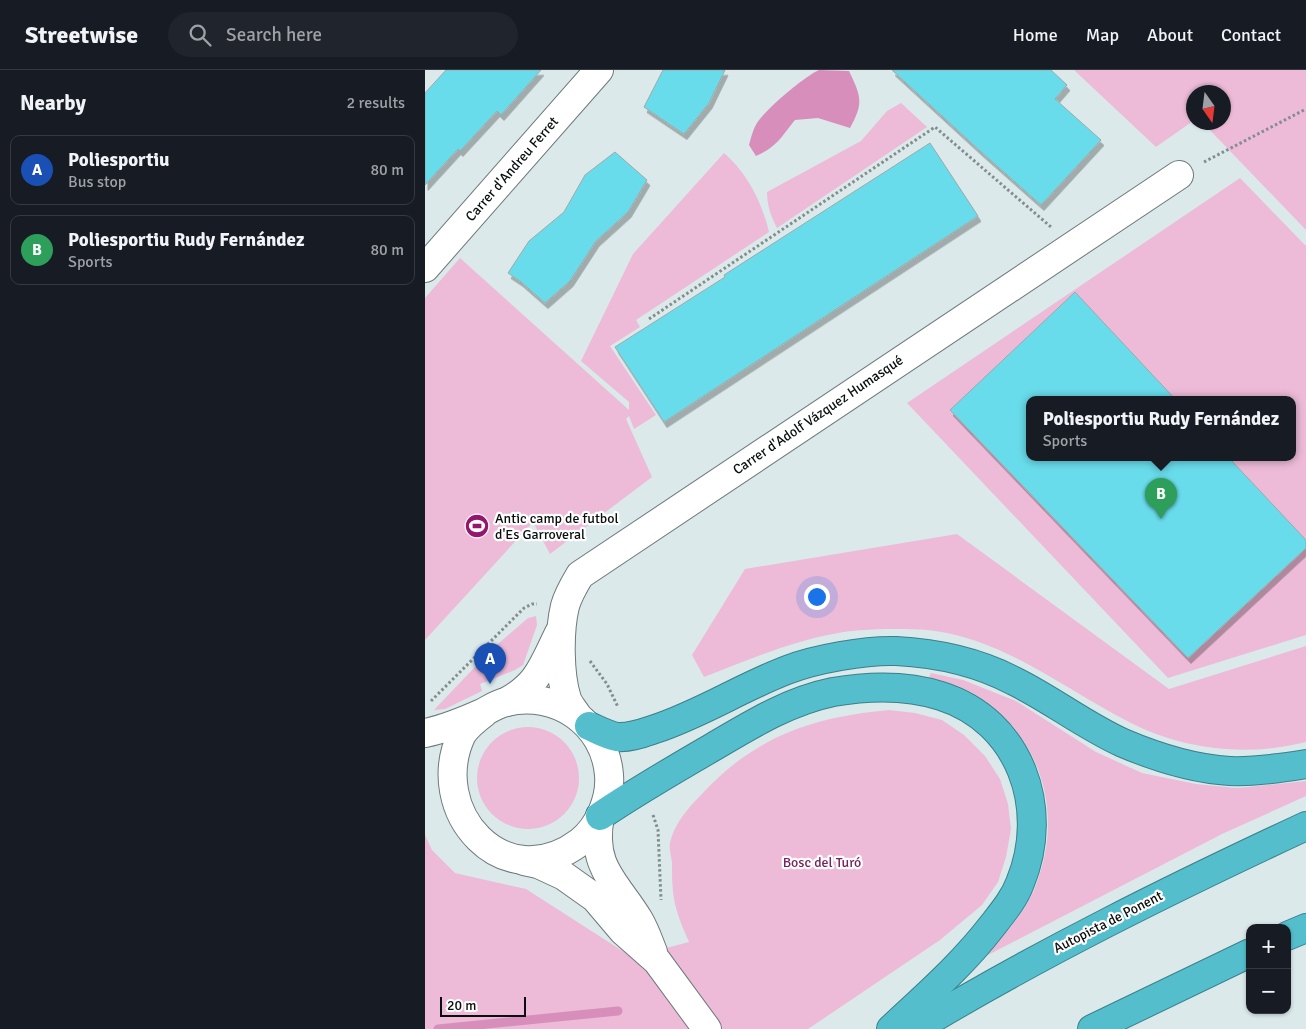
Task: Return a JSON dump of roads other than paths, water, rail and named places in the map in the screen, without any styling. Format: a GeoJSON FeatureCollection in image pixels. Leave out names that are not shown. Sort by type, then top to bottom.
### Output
{"type":"FeatureCollection","features":[{"type":"Feature","properties":{"kind":"highway"},"geometry":{"type":"LineString","coordinates":[[583,720],[602,733],[617,737],[631,736],[668,725],[787,670],[842,656],[894,651],[933,655],[993,672],[1013,680],[1123,742],[1181,763],[1229,771],[1270,769],[1306,764]]}},
{"type":"Feature","properties":{"kind":"highway"},"geometry":{"type":"LineString","coordinates":[[600,816],[644,786],[768,715],[811,698],[856,689],[882,688],[923,691],[958,702],[983,718],[995,729],[1014,753],[1027,784],[1031,800],[1032,834],[1021,882],[1012,900],[976,948],[891,1029]]}},
{"type":"Feature","properties":{"kind":"highway","name":"Autopista de Ponent"},"geometry":{"type":"LineString","coordinates":[[915,1029],[1021,967],[1084,934],[1218,867],[1306,826]]}},
{"type":"Feature","properties":{"kind":"highway"},"geometry":{"type":"LineString","coordinates":[[1291,934],[1306,928]]}},
{"type":"Feature","properties":{"kind":"highway"},"geometry":{"type":"LineString","coordinates":[[1092,1029],[1246,955]]}},
{"type":"Feature","properties":{"kind":"street","name":"Carrer d'Andreu Ferret"},"geometry":{"type":"LineString","coordinates":[[425,268],[599,70]]}},
{"type":"Feature","properties":{"kind":"street","name":"Carrer d'Adolf Vázquez Humasqué"},"geometry":{"type":"LineString","coordinates":[[583,720],[568,700],[561,672],[565,606],[580,575],[1179,175]]}},
{"type":"Feature","properties":{"kind":"street"},"geometry":{"type":"LineString","coordinates":[[425,733],[453,725],[521,694],[537,677],[563,625]]}},
{"type":"Feature","properties":{"kind":"street"},"geometry":{"type":"LineString","coordinates":[[520,860],[546,858],[568,850],[587,836],[600,816],[607,798],[609,776],[605,754],[599,740],[583,720],[561,706],[547,701],[530,699],[495,707],[463,732],[449,762],[448,786],[456,815],[471,838],[495,854],[549,869],[595,898],[623,931],[657,961],[707,1029]]}},
{"type":"Feature","properties":{"kind":"street"},"geometry":{"type":"LineString","coordinates":[[430,777],[442,788],[451,802]]}},
{"type":"Feature","properties":{"kind":"street"},"geometry":{"type":"LineString","coordinates":[[600,816],[598,840],[601,859],[607,875],[640,922],[657,961]]}},
{"type":"Feature","properties":{"kind":"waterway"},"geometry":{"type":"LineString","coordinates":[[438,1029],[618,1011]]}},
{"type":"Feature","properties":{"kind":"place","name":"Poliesportiu Rudy Fernández"},"geometry":{"type":"Point","coordinates":[1161,519]}},
{"type":"Feature","properties":{"kind":"place","name":"Antic camp de futbol d'Es Garroveral"},"geometry":{"type":"Point","coordinates":[477,526]}},
{"type":"Feature","properties":{"kind":"place","name":"Poliesportiu"},"geometry":{"type":"Point","coordinates":[490,684]}},
{"type":"Feature","properties":{"kind":"park label","name":"Bosc del Turó"},"geometry":{"type":"Point","coordinates":[822,862]}}]}
